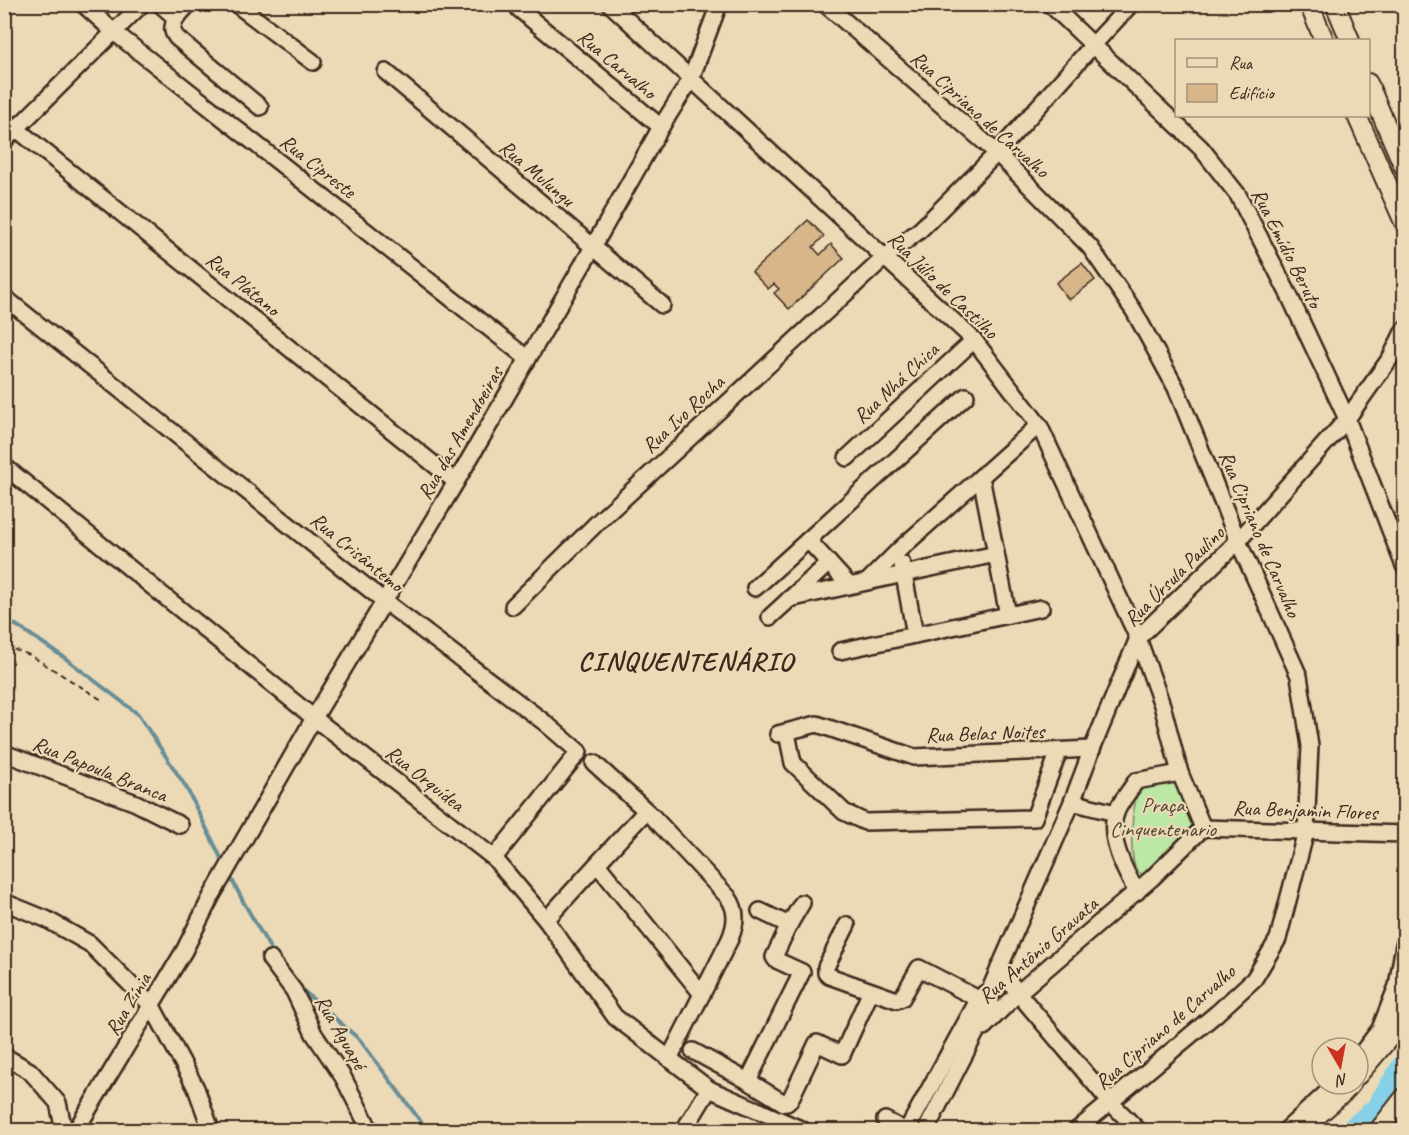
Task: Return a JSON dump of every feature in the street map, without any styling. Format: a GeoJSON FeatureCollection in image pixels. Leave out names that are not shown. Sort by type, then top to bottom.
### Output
{"type":"FeatureCollection","features":[{"type":"Feature","properties":{"kind":"main road"},"geometry":{"type":"LineString","coordinates":[[1309,4],[1324,39]]}},
{"type":"Feature","properties":{"kind":"main road"},"geometry":{"type":"LineString","coordinates":[[1335,4],[1350,39]]}},
{"type":"Feature","properties":{"kind":"main road"},"geometry":{"type":"LineString","coordinates":[[1370,88],[1404,167]]}},
{"type":"Feature","properties":{"kind":"main road"},"geometry":{"type":"LineString","coordinates":[[1357,117],[1404,222]]}},
{"type":"Feature","properties":{"kind":"main road"},"geometry":{"type":"LineString","coordinates":[[1370,1061],[1389,1038],[1404,1006]]}},
{"type":"Feature","properties":{"kind":"main road"},"geometry":{"type":"LineString","coordinates":[[1301,1131],[1340,1096]]}},
{"type":"Feature","properties":{"kind":"main road"},"geometry":{"type":"LineString","coordinates":[[1379,1131],[1404,1098]]}},
{"type":"Feature","properties":{"kind":"street","name":"Rua Cipreste"},"geometry":{"type":"LineString","coordinates":[[83,4],[114,32],[528,358]]}},
{"type":"Feature","properties":{"kind":"street"},"geometry":{"type":"LineString","coordinates":[[4,141],[10,124],[114,32],[142,4]]}},
{"type":"Feature","properties":{"kind":"street"},"geometry":{"type":"LineString","coordinates":[[160,4],[176,18]]}},
{"type":"Feature","properties":{"kind":"street"},"geometry":{"type":"LineString","coordinates":[[189,4],[176,18],[172,26],[173,33],[260,107]]}},
{"type":"Feature","properties":{"kind":"street"},"geometry":{"type":"LineString","coordinates":[[236,4],[313,62]]}},
{"type":"Feature","properties":{"kind":"street","name":"Rua Júlio de Castilho"},"geometry":{"type":"LineString","coordinates":[[610,4],[974,339],[1039,425],[1138,638],[1162,705],[1180,772],[1203,828]]}},
{"type":"Feature","properties":{"kind":"street","name":"Rua das Amendoeiras"},"geometry":{"type":"LineString","coordinates":[[263,807],[691,79],[719,4]]}},
{"type":"Feature","properties":{"kind":"street","name":"Rua Cipriano de Carvalho"},"geometry":{"type":"LineString","coordinates":[[825,4],[997,153],[1090,247],[1134,311],[1176,388],[1238,541],[1299,676],[1310,746],[1306,831],[1278,939],[1254,979],[1077,1131]]}},
{"type":"Feature","properties":{"kind":"street","name":"Rua Emídio Beruto"},"geometry":{"type":"LineString","coordinates":[[1050,4],[1201,148],[1238,195],[1288,293],[1347,419],[1404,566]]}},
{"type":"Feature","properties":{"kind":"street","name":"Rua Ivo Rocha"},"geometry":{"type":"LineString","coordinates":[[513,606],[599,521],[885,257],[920,230],[997,153],[1131,4]]}},
{"type":"Feature","properties":{"kind":"street","name":"Rua Carvalho"},"geometry":{"type":"LineString","coordinates":[[519,9],[661,128]]}},
{"type":"Feature","properties":{"kind":"street","name":"Rua Mulungu"},"geometry":{"type":"LineString","coordinates":[[386,72],[662,305]]}},
{"type":"Feature","properties":{"kind":"street","name":"Rua Plátano"},"geometry":{"type":"LineString","coordinates":[[10,124],[456,482]]}},
{"type":"Feature","properties":{"kind":"street","name":"Rua Crisântemo"},"geometry":{"type":"LineString","coordinates":[[4,297],[384,602],[544,722],[579,752],[494,858]]}},
{"type":"Feature","properties":{"kind":"street","name":"Rua Úrsula Paulino"},"geometry":{"type":"LineString","coordinates":[[906,1131],[984,1002],[1072,802],[1138,638],[1238,541],[1347,419],[1391,357],[1404,330]]}},
{"type":"Feature","properties":{"kind":"street","name":"Rua Nhá Chica"},"geometry":{"type":"LineString","coordinates":[[847,458],[974,339]]}},
{"type":"Feature","properties":{"kind":"street"},"geometry":{"type":"LineString","coordinates":[[755,588],[966,396]]}},
{"type":"Feature","properties":{"kind":"street"},"geometry":{"type":"LineString","coordinates":[[868,581],[899,550],[1039,425]]}},
{"type":"Feature","properties":{"kind":"street","name":"Rua Orquídea"},"geometry":{"type":"LineString","coordinates":[[4,466],[314,718],[494,858],[546,920],[615,1017],[709,1089],[802,1131]]}},
{"type":"Feature","properties":{"kind":"street"},"geometry":{"type":"LineString","coordinates":[[981,477],[1008,615]]}},
{"type":"Feature","properties":{"kind":"street"},"geometry":{"type":"LineString","coordinates":[[808,540],[849,585]]}},
{"type":"Feature","properties":{"kind":"street"},"geometry":{"type":"LineString","coordinates":[[899,550],[915,635]]}},
{"type":"Feature","properties":{"kind":"street"},"geometry":{"type":"LineString","coordinates":[[789,599],[996,554]]}},
{"type":"Feature","properties":{"kind":"street"},"geometry":{"type":"LineString","coordinates":[[770,617],[829,563]]}},
{"type":"Feature","properties":{"kind":"street"},"geometry":{"type":"LineString","coordinates":[[840,651],[1041,608]]}},
{"type":"Feature","properties":{"kind":"street","name":"Rua Belas Noites"},"geometry":{"type":"LineString","coordinates":[[1059,751],[1034,818],[865,822],[844,812],[793,763],[782,734],[817,724],[914,757],[1092,749]]}},
{"type":"Feature","properties":{"kind":"street","name":"Rua Papoula Branca"},"geometry":{"type":"LineString","coordinates":[[4,753],[136,803],[180,825]]}},
{"type":"Feature","properties":{"kind":"street"},"geometry":{"type":"LineString","coordinates":[[594,763],[646,811],[728,897],[734,909],[736,922],[733,932],[669,1059]]}},
{"type":"Feature","properties":{"kind":"street"},"geometry":{"type":"LineString","coordinates":[[1137,892],[1126,873],[1113,836],[1115,813],[1136,781],[1180,772]]}},
{"type":"Feature","properties":{"kind":"street"},"geometry":{"type":"LineString","coordinates":[[1072,802],[1115,813]]}},
{"type":"Feature","properties":{"kind":"street","name":"Rua Zínia"},"geometry":{"type":"LineString","coordinates":[[76,1131],[184,951],[211,897],[263,807]]}},
{"type":"Feature","properties":{"kind":"street"},"geometry":{"type":"LineString","coordinates":[[546,920],[646,811]]}},
{"type":"Feature","properties":{"kind":"street","name":"Rua Benjamin Flores"},"geometry":{"type":"LineString","coordinates":[[1203,828],[1404,834]]}},
{"type":"Feature","properties":{"kind":"street","name":"Rua Antônio Gravata"},"geometry":{"type":"LineString","coordinates":[[970,1043],[1018,993],[1137,892],[1203,828]]}},
{"type":"Feature","properties":{"kind":"street"},"geometry":{"type":"LineString","coordinates":[[597,864],[702,994]]}},
{"type":"Feature","properties":{"kind":"street"},"geometry":{"type":"LineString","coordinates":[[4,902],[46,919],[90,944],[152,1006],[196,1088],[211,1131]]}},
{"type":"Feature","properties":{"kind":"street"},"geometry":{"type":"LineString","coordinates":[[802,903],[774,957],[776,960],[812,976],[826,973],[895,1000],[900,1000],[919,968],[984,1002]]}},
{"type":"Feature","properties":{"kind":"street"},"geometry":{"type":"LineString","coordinates":[[760,911],[789,925]]}},
{"type":"Feature","properties":{"kind":"street"},"geometry":{"type":"LineString","coordinates":[[826,973],[826,967],[847,925]]}},
{"type":"Feature","properties":{"kind":"street"},"geometry":{"type":"LineString","coordinates":[[1370,1042],[1380,1029],[1397,986],[1404,945]]}},
{"type":"Feature","properties":{"kind":"street","name":"Rua Aguapé"},"geometry":{"type":"LineString","coordinates":[[270,959],[294,991],[314,1034],[343,1077],[370,1131]]}},
{"type":"Feature","properties":{"kind":"street"},"geometry":{"type":"LineString","coordinates":[[999,968],[1110,1102],[1138,1131]]}},
{"type":"Feature","properties":{"kind":"street"},"geometry":{"type":"LineString","coordinates":[[748,1082],[801,972]]}},
{"type":"Feature","properties":{"kind":"street"},"geometry":{"type":"LineString","coordinates":[[693,1051],[787,1103],[817,1044],[842,1055],[871,991]]}},
{"type":"Feature","properties":{"kind":"street","name":"Rua Úrsula Paulino"},"geometry":{"type":"LineString","coordinates":[[926,1131],[970,1043],[984,1002]]}},
{"type":"Feature","properties":{"kind":"street"},"geometry":{"type":"LineString","coordinates":[[4,1056],[30,1071],[58,1103],[64,1131]]}},
{"type":"Feature","properties":{"kind":"street"},"geometry":{"type":"LineString","coordinates":[[684,1131],[709,1089]]}},
{"type":"Feature","properties":{"kind":"street"},"geometry":{"type":"LineString","coordinates":[[1286,1131],[1323,1096]]}},
{"type":"Feature","properties":{"kind":"street"},"geometry":{"type":"LineString","coordinates":[[885,1120],[906,1131]]}},
{"type":"Feature","properties":{"kind":"path"},"geometry":{"type":"LineString","coordinates":[[4,646],[30,655],[102,700]]}},
{"type":"Feature","properties":{"kind":"green space","name":"Praça Cinquentenario"},"geometry":{"type":"Polygon","coordinates":[[[1175,779],[1193,815],[1192,825],[1188,835],[1147,874],[1141,874],[1135,866],[1132,845],[1134,806],[1137,796],[1140,790],[1147,785],[1175,779]]]}},
{"type":"Feature","properties":{"kind":"building"},"geometry":{"type":"Polygon","coordinates":[[[808,220],[824,236],[813,247],[820,255],[831,244],[844,258],[789,309],[774,293],[779,289],[774,284],[768,289],[752,272],[808,220]]]}},
{"type":"Feature","properties":{"kind":"building"},"geometry":{"type":"Polygon","coordinates":[[[1082,263],[1095,280],[1069,300],[1056,283],[1082,263]]]}},
{"type":"Feature","properties":{"kind":"waterway"},"geometry":{"type":"LineString","coordinates":[[4,623],[16,625],[65,658],[138,714],[186,787],[225,866]]}},
{"type":"Feature","properties":{"kind":"waterway"},"geometry":{"type":"LineString","coordinates":[[230,876],[274,955]]}},
{"type":"Feature","properties":{"kind":"waterway"},"geometry":{"type":"LineString","coordinates":[[299,987],[360,1040],[427,1130]]}},
{"type":"Feature","properties":{"kind":"waterway"},"geometry":{"type":"LineString","coordinates":[[1351,1130],[1376,1109],[1404,1064]]}},
{"type":"Feature","properties":{"kind":"district","name":"CINQUENTENÁRIO"},"geometry":{"type":"Point","coordinates":[686,661]}}]}
